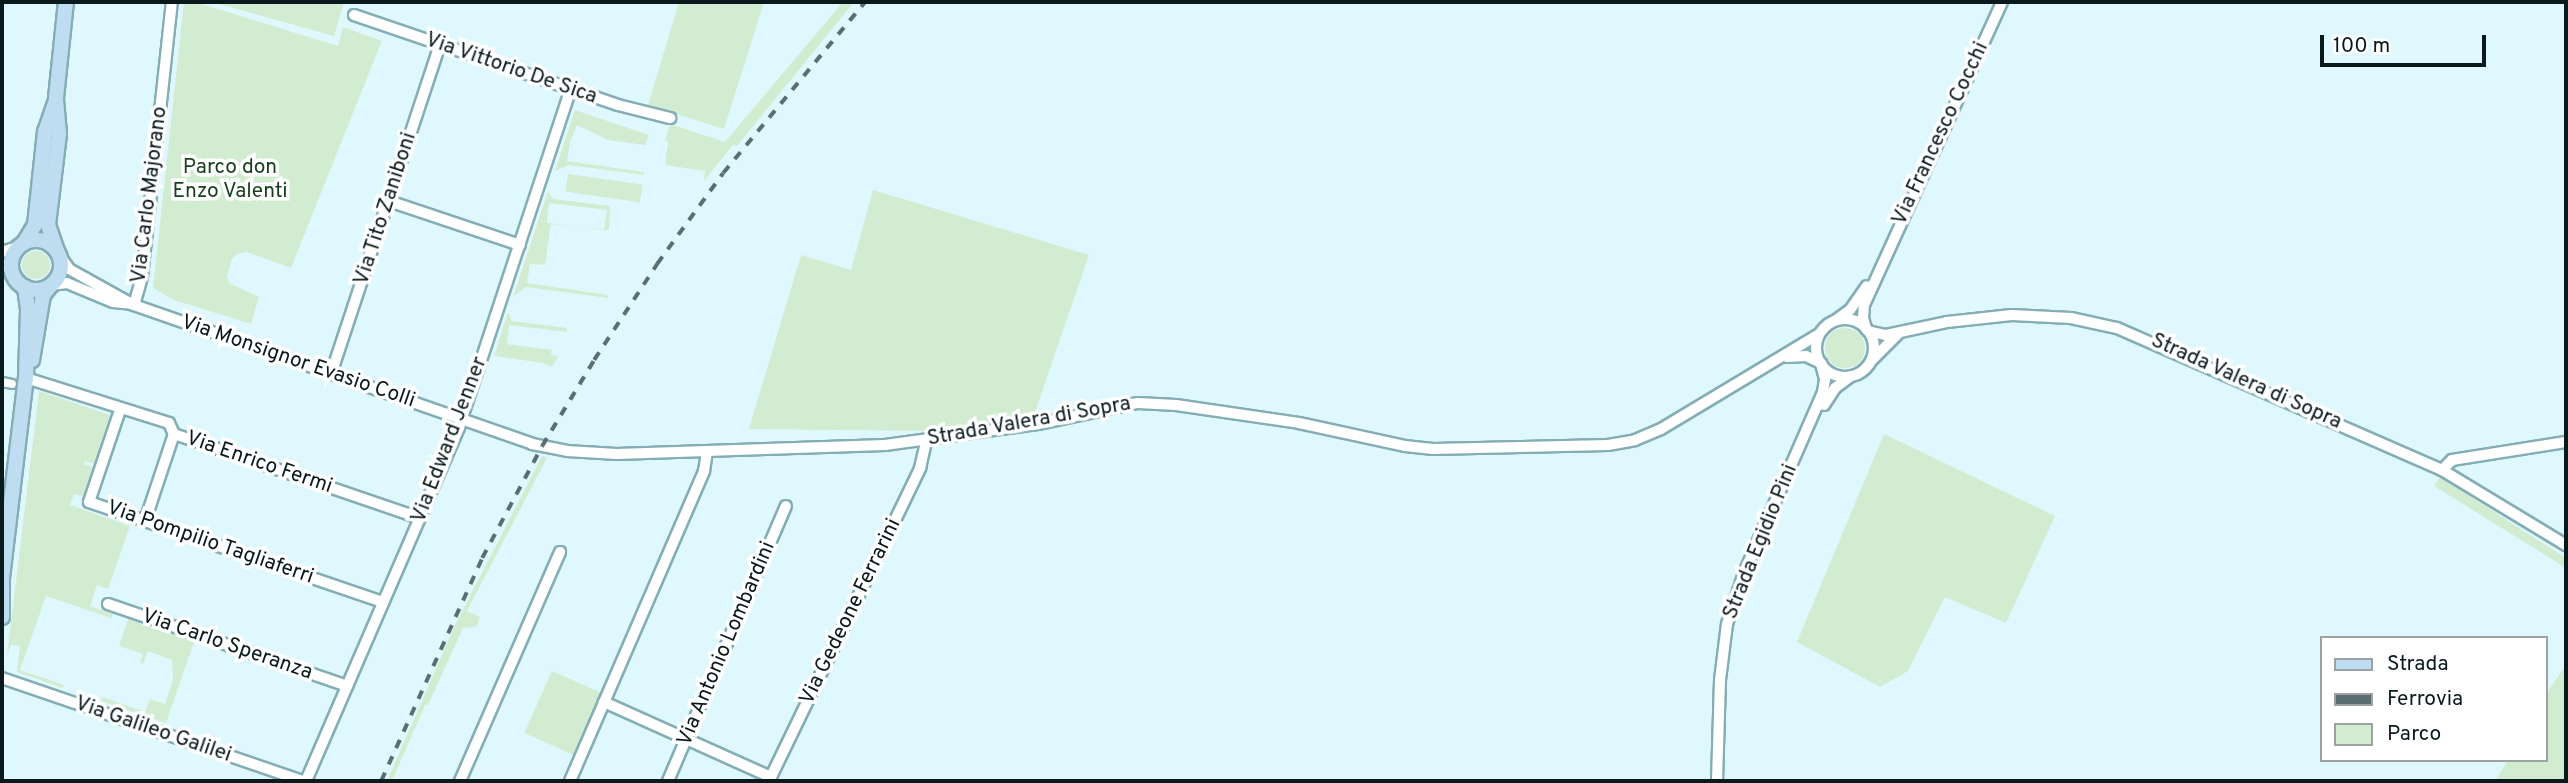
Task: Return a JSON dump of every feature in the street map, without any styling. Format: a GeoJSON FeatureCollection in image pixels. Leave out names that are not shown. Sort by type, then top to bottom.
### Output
{"type":"FeatureCollection","features":[{"type":"Feature","properties":{"kind":"main road"},"geometry":{"type":"LineString","coordinates":[[19,381],[35,352],[43,295],[60,271],[58,253],[48,227],[59,134],[56,98],[66,2]]}},
{"type":"Feature","properties":{"kind":"main road"},"geometry":{"type":"LineString","coordinates":[[51,285],[36,290],[25,287],[7,267],[35,225],[46,128],[56,98]]}},
{"type":"Feature","properties":{"kind":"main road"},"geometry":{"type":"LineString","coordinates":[[22,244],[43,241],[58,253]]}},
{"type":"Feature","properties":{"kind":"main road"},"geometry":{"type":"LineString","coordinates":[[2,617],[2,578],[28,309],[25,287]]}},
{"type":"Feature","properties":{"kind":"street","name":"Via Carlo Majorano"},"geometry":{"type":"LineString","coordinates":[[134,305],[142,277],[172,2]]}},
{"type":"Feature","properties":{"kind":"street","name":"Via Francesco Cocchi"},"geometry":{"type":"LineString","coordinates":[[1867,330],[1863,307],[2002,2]]}},
{"type":"Feature","properties":{"kind":"street","name":"Via Vittorio De Sica"},"geometry":{"type":"LineString","coordinates":[[354,15],[571,89],[670,118]]}},
{"type":"Feature","properties":{"kind":"street","name":"Via Tito Zaniboni"},"geometry":{"type":"LineString","coordinates":[[331,374],[440,45]]}},
{"type":"Feature","properties":{"kind":"street","name":"Via Edward Jenner"},"geometry":{"type":"LineString","coordinates":[[304,781],[462,419],[571,89]]}},
{"type":"Feature","properties":{"kind":"street"},"geometry":{"type":"LineString","coordinates":[[389,201],[520,245]]}},
{"type":"Feature","properties":{"kind":"street"},"geometry":{"type":"LineString","coordinates":[[2,252],[22,244]]}},
{"type":"Feature","properties":{"kind":"street","name":"Via Monsignor Evasio Colli"},"geometry":{"type":"LineString","coordinates":[[58,253],[69,269],[134,305],[462,419]]}},
{"type":"Feature","properties":{"kind":"street","name":"Via Francesco Cocchi"},"geometry":{"type":"LineString","coordinates":[[1833,322],[1850,310],[1880,266]]}},
{"type":"Feature","properties":{"kind":"street","name":"Via Monsignor Evasio Colli"},"geometry":{"type":"LineString","coordinates":[[51,285],[67,284],[113,302],[134,305]]}},
{"type":"Feature","properties":{"kind":"street","name":"Strada Valera di Sopra"},"geometry":{"type":"LineString","coordinates":[[462,419],[532,444],[567,451],[617,454],[707,452],[926,440],[1038,424],[1117,405],[1146,403],[1299,423],[1405,446],[1433,449],[1608,445],[1635,440],[1661,429],[1744,378],[1784,358],[1833,322],[1852,320],[1880,335],[1947,322],[2012,315],[2071,318],[2110,326],[2149,339],[2442,470],[2566,545]]}},
{"type":"Feature","properties":{"kind":"street"},"geometry":{"type":"LineString","coordinates":[[1867,330],[1873,344],[1869,362]]}},
{"type":"Feature","properties":{"kind":"street","name":"Strada Valera di Sopra"},"geometry":{"type":"LineString","coordinates":[[1855,374],[1900,333]]}},
{"type":"Feature","properties":{"kind":"street"},"geometry":{"type":"LineString","coordinates":[[1819,334],[1816,346],[1821,364]]}},
{"type":"Feature","properties":{"kind":"street"},"geometry":{"type":"LineString","coordinates":[[1784,358],[1806,356],[1836,375],[1855,374]]}},
{"type":"Feature","properties":{"kind":"street","name":"Strada Egidio Pini"},"geometry":{"type":"LineString","coordinates":[[1717,781],[1720,680],[1730,615],[1744,573],[1824,389],[1821,364]]}},
{"type":"Feature","properties":{"kind":"street","name":"Strada Egidio Pini"},"geometry":{"type":"LineString","coordinates":[[1807,430],[1835,388],[1855,374]]}},
{"type":"Feature","properties":{"kind":"street"},"geometry":{"type":"LineString","coordinates":[[2,382],[19,381]]}},
{"type":"Feature","properties":{"kind":"street","name":"Via Enrico Fermi"},"geometry":{"type":"LineString","coordinates":[[19,381],[120,410],[125,407],[169,423],[174,434],[419,518]]}},
{"type":"Feature","properties":{"kind":"street","name":"Via Pompilio Tagliaferri"},"geometry":{"type":"LineString","coordinates":[[120,410],[89,502],[383,602]]}},
{"type":"Feature","properties":{"kind":"street"},"geometry":{"type":"LineString","coordinates":[[145,521],[174,434]]}},
{"type":"Feature","properties":{"kind":"street","name":"Via Gedeone Ferrarini"},"geometry":{"type":"LineString","coordinates":[[770,779],[920,468],[926,440]]}},
{"type":"Feature","properties":{"kind":"street"},"geometry":{"type":"LineString","coordinates":[[2442,470],[2452,460],[2566,442]]}},
{"type":"Feature","properties":{"kind":"street"},"geometry":{"type":"LineString","coordinates":[[569,781],[704,471],[707,452]]}},
{"type":"Feature","properties":{"kind":"street","name":"Via Antonio Lombardini"},"geometry":{"type":"LineString","coordinates":[[668,781],[786,506]]}},
{"type":"Feature","properties":{"kind":"street"},"geometry":{"type":"LineString","coordinates":[[464,780],[559,552]]}},
{"type":"Feature","properties":{"kind":"street","name":"Via Carlo Speranza"},"geometry":{"type":"LineString","coordinates":[[108,604],[347,686]]}},
{"type":"Feature","properties":{"kind":"street","name":"Via Galileo Galilei"},"geometry":{"type":"LineString","coordinates":[[2,678],[304,781]]}},
{"type":"Feature","properties":{"kind":"street"},"geometry":{"type":"LineString","coordinates":[[604,702],[770,779]]}},
{"type":"Feature","properties":{"kind":"green space","name":"Parco don Enzo Valenti"},"geometry":{"type":"Polygon","coordinates":[[[184,2],[195,2],[338,46],[343,27],[382,41],[291,268],[247,252],[237,254],[232,259],[227,276],[229,283],[259,297],[251,324],[174,300],[153,288],[184,2]]]}},
{"type":"Feature","properties":{"kind":"green space"},"geometry":{"type":"Polygon","coordinates":[[[212,2],[344,2],[334,36],[212,2]]]}},
{"type":"Feature","properties":{"kind":"green space"},"geometry":{"type":"Polygon","coordinates":[[[679,2],[764,2],[724,129],[648,105],[679,2]]]}},
{"type":"Feature","properties":{"kind":"green space"},"geometry":{"type":"Polygon","coordinates":[[[843,2],[854,2],[737,146],[733,145],[704,181],[705,171],[665,165],[668,142],[665,140],[670,124],[725,142],[843,2]]]}},
{"type":"Feature","properties":{"kind":"green space"},"geometry":{"type":"Polygon","coordinates":[[[575,110],[649,135],[645,145],[608,140],[577,125],[570,142],[567,161],[644,172],[644,175],[569,165],[555,171],[575,110]]]}},
{"type":"Feature","properties":{"kind":"green space"},"geometry":{"type":"Polygon","coordinates":[[[568,174],[642,184],[640,202],[565,192],[568,174]]]}},
{"type":"Feature","properties":{"kind":"green space"},"geometry":{"type":"Polygon","coordinates":[[[873,190],[1089,255],[1034,415],[938,431],[749,429],[801,255],[851,270],[873,190]]]}},
{"type":"Feature","properties":{"kind":"green space"},"geometry":{"type":"Polygon","coordinates":[[[548,191],[553,199],[610,206],[609,230],[604,229],[607,210],[549,203],[547,223],[577,227],[551,224],[545,265],[530,264],[527,283],[608,295],[608,298],[526,287],[513,297],[548,191]]]}},
{"type":"Feature","properties":{"kind":"green space"},"geometry":{"type":"Polygon","coordinates":[[[36,251],[46,255],[50,265],[46,275],[36,279],[26,275],[22,265],[26,255],[36,251]]]}},
{"type":"Feature","properties":{"kind":"green space"},"geometry":{"type":"Polygon","coordinates":[[[508,312],[512,321],[567,328],[567,332],[509,325],[507,344],[552,350],[551,355],[558,356],[552,367],[544,363],[494,356],[508,312]]]}},
{"type":"Feature","properties":{"kind":"green space"},"geometry":{"type":"Polygon","coordinates":[[[1845,328],[1853,329],[1859,334],[1864,340],[1864,356],[1859,362],[1853,367],[1845,368],[1837,367],[1831,362],[1826,356],[1825,348],[1826,340],[1831,334],[1837,329],[1845,328]]]}},
{"type":"Feature","properties":{"kind":"green space"},"geometry":{"type":"Polygon","coordinates":[[[39,391],[110,415],[94,464],[85,461],[84,464],[93,467],[83,496],[74,494],[70,505],[130,526],[108,589],[97,585],[90,606],[113,614],[111,618],[46,596],[20,670],[64,685],[63,688],[17,672],[20,646],[11,645],[7,656],[39,391]]]}},
{"type":"Feature","properties":{"kind":"green space"},"geometry":{"type":"Polygon","coordinates":[[[1884,434],[2055,516],[2006,623],[1945,597],[1908,671],[1880,687],[1797,642],[1884,434]]]}},
{"type":"Feature","properties":{"kind":"green space"},"geometry":{"type":"Polygon","coordinates":[[[542,456],[547,458],[467,611],[480,617],[476,627],[463,628],[392,781],[387,781],[455,625],[542,456]]]}},
{"type":"Feature","properties":{"kind":"green space"},"geometry":{"type":"Polygon","coordinates":[[[2440,477],[2566,558],[2566,568],[2434,486],[2440,477]]]}},
{"type":"Feature","properties":{"kind":"green space"},"geometry":{"type":"Polygon","coordinates":[[[128,619],[194,642],[166,723],[101,701],[102,697],[145,712],[150,699],[165,704],[173,680],[172,660],[148,651],[143,664],[140,663],[143,654],[119,646],[128,619]]]}},
{"type":"Feature","properties":{"kind":"green space"},"geometry":{"type":"Polygon","coordinates":[[[2566,665],[2566,781],[2495,781],[2507,762],[2547,762],[2547,693],[2566,665]]]}},
{"type":"Feature","properties":{"kind":"green space"},"geometry":{"type":"Polygon","coordinates":[[[552,671],[601,693],[574,755],[524,733],[552,671]]]}},
{"type":"Feature","properties":{"kind":"railway"},"geometry":{"type":"LineString","coordinates":[[381,781],[482,558],[542,446],[594,360],[657,264],[723,173],[865,2]]}}]}
